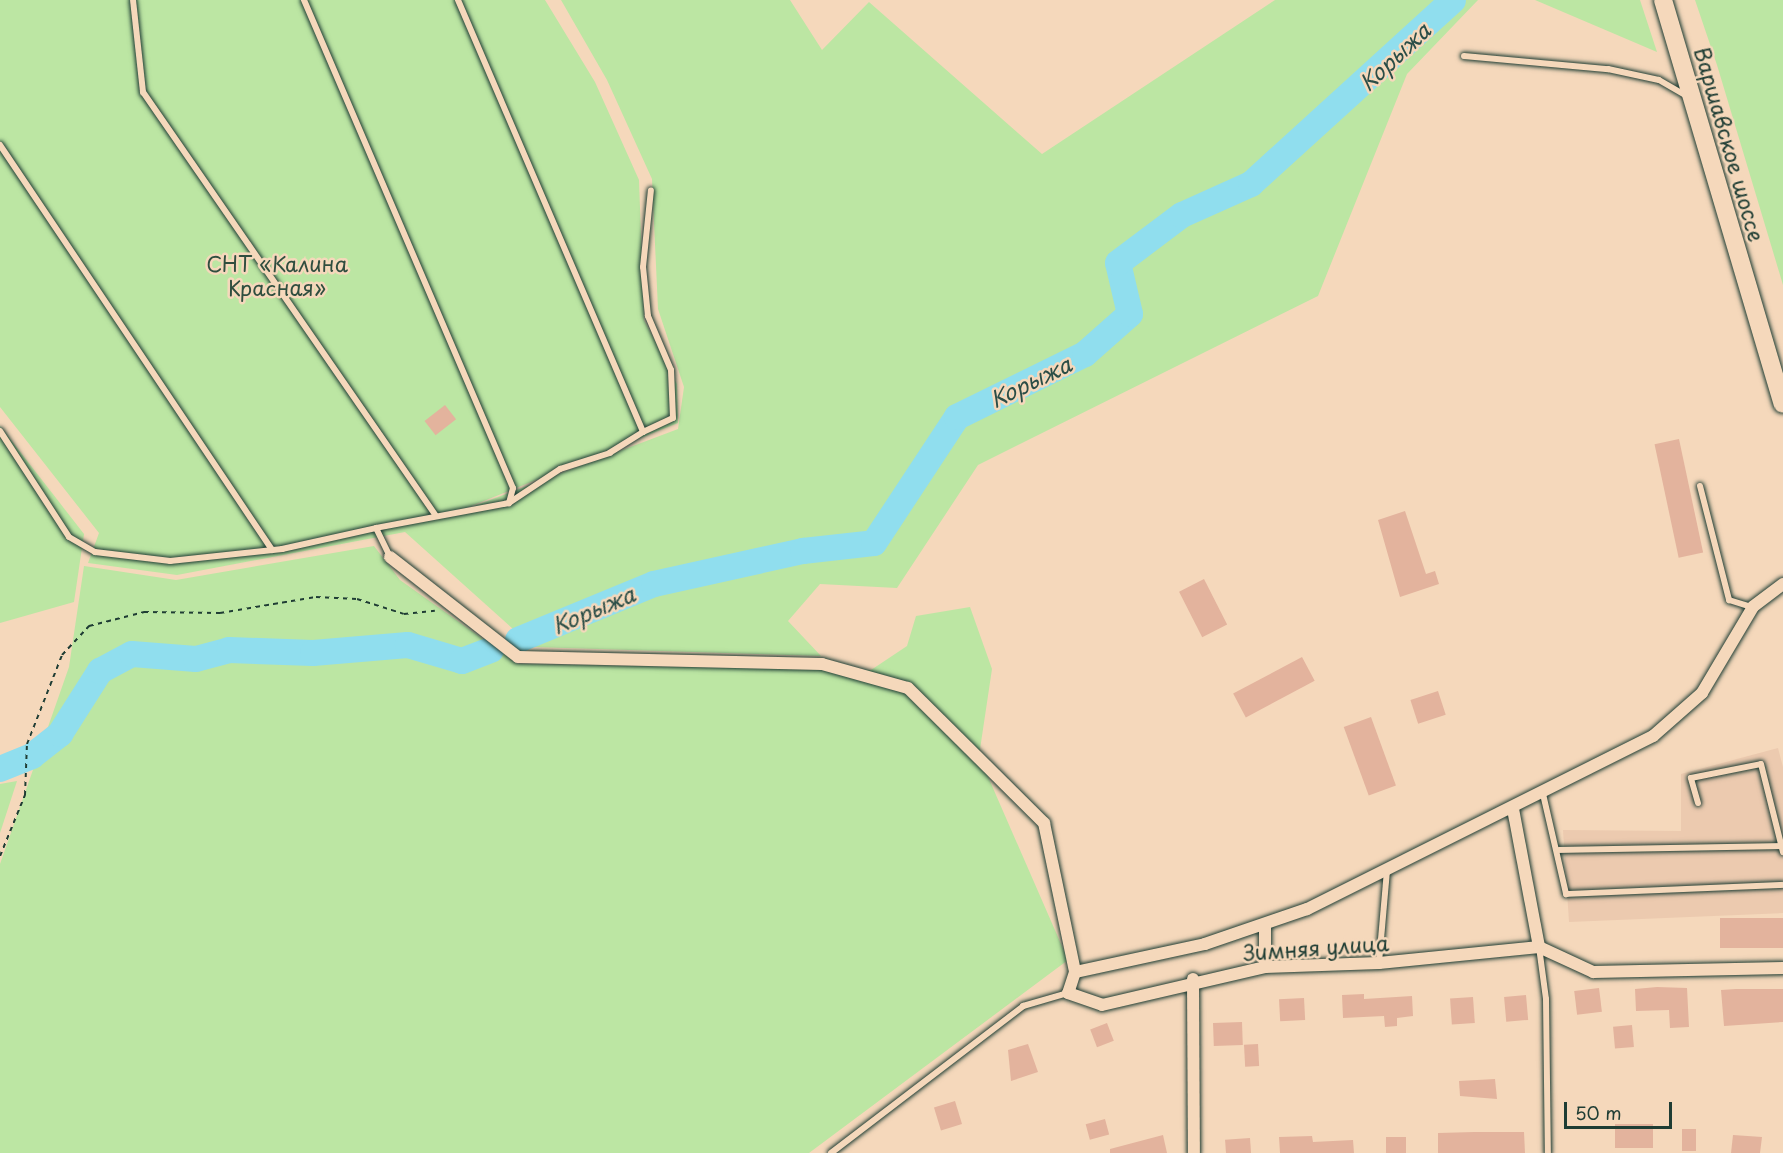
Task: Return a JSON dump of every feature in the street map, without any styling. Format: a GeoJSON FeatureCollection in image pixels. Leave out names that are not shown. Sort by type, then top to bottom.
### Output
{"type":"FeatureCollection","features":[{"type":"Feature","properties":{"kind":"main road","name":"Варшавское шоссе"},"geometry":{"type":"LineString","coordinates":[[1663,0],[1783,404]]}},
{"type":"Feature","properties":{"kind":"street"},"geometry":{"type":"LineString","coordinates":[[390,557],[518,657],[822,664],[908,688],[1044,823],[1075,972],[1068,993]]}},
{"type":"Feature","properties":{"kind":"street"},"geometry":{"type":"LineString","coordinates":[[1075,972],[1204,944],[1265,924],[1387,872],[1543,794],[1675,718],[1702,693],[1753,607],[1783,584]]}},
{"type":"Feature","properties":{"kind":"street"},"geometry":{"type":"LineString","coordinates":[[1513,809],[1539,948]]}},
{"type":"Feature","properties":{"kind":"street"},"geometry":{"type":"LineString","coordinates":[[1265,924],[1265,967]]}},
{"type":"Feature","properties":{"kind":"street","name":"Зимняя улица"},"geometry":{"type":"LineString","coordinates":[[1068,993],[1101,1005],[1193,979],[1265,967],[1379,963],[1539,948],[1593,972],[1783,968]]}},
{"type":"Feature","properties":{"kind":"street"},"geometry":{"type":"LineString","coordinates":[[1193,979],[1194,1153]]}},
{"type":"Feature","properties":{"kind":"lane"},"geometry":{"type":"LineString","coordinates":[[133,0],[143,92],[436,516]]}},
{"type":"Feature","properties":{"kind":"lane"},"geometry":{"type":"LineString","coordinates":[[304,0],[496,439],[513,488],[509,503]]}},
{"type":"Feature","properties":{"kind":"lane"},"geometry":{"type":"LineString","coordinates":[[458,0],[643,432]]}},
{"type":"Feature","properties":{"kind":"lane"},"geometry":{"type":"LineString","coordinates":[[1464,56],[1608,69],[1659,80],[1693,99]]}},
{"type":"Feature","properties":{"kind":"lane"},"geometry":{"type":"LineString","coordinates":[[0,145],[272,550]]}},
{"type":"Feature","properties":{"kind":"lane"},"geometry":{"type":"LineString","coordinates":[[0,431],[69,537],[95,552],[170,561],[272,550],[509,503],[560,469],[610,453],[643,432],[673,418],[671,370],[648,316],[642,267],[651,190]]}},
{"type":"Feature","properties":{"kind":"lane"},"geometry":{"type":"LineString","coordinates":[[1700,486],[1729,600],[1753,607]]}},
{"type":"Feature","properties":{"kind":"lane"},"geometry":{"type":"LineString","coordinates":[[376,528],[390,557]]}},
{"type":"Feature","properties":{"kind":"lane"},"geometry":{"type":"LineString","coordinates":[[1559,850],[1782,849],[1761,764],[1691,778],[1698,803]]}},
{"type":"Feature","properties":{"kind":"lane"},"geometry":{"type":"LineString","coordinates":[[1543,794],[1559,850],[1566,894],[1783,885]]}},
{"type":"Feature","properties":{"kind":"lane"},"geometry":{"type":"LineString","coordinates":[[1379,963],[1387,872]]}},
{"type":"Feature","properties":{"kind":"lane"},"geometry":{"type":"LineString","coordinates":[[1539,948],[1546,999],[1548,1153]]}},
{"type":"Feature","properties":{"kind":"lane"},"geometry":{"type":"LineString","coordinates":[[831,1153],[1023,1006],[1068,993]]}},
{"type":"Feature","properties":{"kind":"path"},"geometry":{"type":"LineString","coordinates":[[0,856],[25,795],[27,744],[62,655],[89,626],[144,612],[220,613],[316,597],[357,600],[404,614],[456,609]]}},
{"type":"Feature","properties":{"kind":"shaded area"},"geometry":{"type":"Polygon","coordinates":[[[1778,748],[1783,767],[1783,913],[1569,922],[1563,830],[1681,831],[1681,774],[1778,748]]]}},
{"type":"Feature","properties":{"kind":"green space","name":"СНТ «Калина Красная»"},"geometry":{"type":"Polygon","coordinates":[[[0,0],[545,0],[595,82],[639,180],[644,320],[677,384],[678,423],[429,523],[678,429],[684,387],[658,309],[652,179],[607,80],[561,0],[790,0],[822,50],[869,2],[1042,154],[1275,0],[1478,0],[1407,74],[1318,296],[978,465],[897,588],[820,584],[788,621],[821,656],[533,647],[405,532],[177,575],[88,563],[99,533],[0,407],[0,0]]]}},
{"type":"Feature","properties":{"kind":"green space"},"geometry":{"type":"Polygon","coordinates":[[[1535,0],[1640,0],[1657,52],[1535,0]]]}},
{"type":"Feature","properties":{"kind":"green space"},"geometry":{"type":"Polygon","coordinates":[[[1695,0],[1783,0],[1783,285],[1717,65],[1695,0]]]}},
{"type":"Feature","properties":{"kind":"green space"},"geometry":{"type":"Polygon","coordinates":[[[0,426],[84,534],[74,602],[0,623],[0,426]]]}},
{"type":"Feature","properties":{"kind":"green space"},"geometry":{"type":"Polygon","coordinates":[[[374,546],[400,580],[518,664],[871,670],[907,646],[916,616],[970,607],[992,669],[979,756],[1068,960],[809,1153],[0,1153],[0,864],[69,667],[84,566],[176,580],[374,546]]]}},
{"type":"Feature","properties":{"kind":"green space"},"geometry":{"type":"Polygon","coordinates":[[[17,781],[0,833],[0,784],[17,781]]]}},
{"type":"Feature","properties":{"kind":"building"},"geometry":{"type":"Polygon","coordinates":[[[445,405],[456,419],[436,435],[425,421],[445,405]]]}},
{"type":"Feature","properties":{"kind":"building"},"geometry":{"type":"Polygon","coordinates":[[[1679,439],[1703,552],[1679,558],[1655,444],[1679,439]]]}},
{"type":"Feature","properties":{"kind":"building"},"geometry":{"type":"Polygon","coordinates":[[[1405,511],[1426,574],[1435,571],[1439,584],[1400,597],[1378,520],[1405,511]]]}},
{"type":"Feature","properties":{"kind":"building"},"geometry":{"type":"Polygon","coordinates":[[[1204,579],[1227,624],[1202,637],[1179,592],[1204,579]]]}},
{"type":"Feature","properties":{"kind":"building"},"geometry":{"type":"Polygon","coordinates":[[[1302,657],[1315,681],[1246,717],[1233,694],[1302,657]]]}},
{"type":"Feature","properties":{"kind":"building"},"geometry":{"type":"Polygon","coordinates":[[[1438,691],[1446,715],[1418,724],[1410,700],[1438,691]]]}},
{"type":"Feature","properties":{"kind":"building"},"geometry":{"type":"Polygon","coordinates":[[[1371,717],[1396,786],[1369,796],[1344,727],[1371,717]]]}},
{"type":"Feature","properties":{"kind":"building"},"geometry":{"type":"Polygon","coordinates":[[[1720,918],[1783,918],[1783,948],[1720,948],[1720,918]]]}},
{"type":"Feature","properties":{"kind":"building"},"geometry":{"type":"Polygon","coordinates":[[[1599,988],[1602,1012],[1577,1015],[1574,991],[1599,988]]]}},
{"type":"Feature","properties":{"kind":"building"},"geometry":{"type":"Polygon","coordinates":[[[1687,988],[1689,1027],[1670,1028],[1669,1010],[1636,1011],[1635,989],[1687,988]]]}},
{"type":"Feature","properties":{"kind":"building"},"geometry":{"type":"Polygon","coordinates":[[[1783,989],[1783,1022],[1724,1026],[1721,990],[1783,989]]]}},
{"type":"Feature","properties":{"kind":"building"},"geometry":{"type":"Polygon","coordinates":[[[1364,994],[1364,999],[1412,996],[1413,1016],[1397,1018],[1397,1026],[1385,1027],[1384,1016],[1343,1018],[1342,995],[1364,994]]]}},
{"type":"Feature","properties":{"kind":"building"},"geometry":{"type":"Polygon","coordinates":[[[1526,995],[1528,1020],[1506,1022],[1504,997],[1526,995]]]}},
{"type":"Feature","properties":{"kind":"building"},"geometry":{"type":"Polygon","coordinates":[[[1473,997],[1475,1023],[1452,1025],[1450,999],[1473,997]]]}},
{"type":"Feature","properties":{"kind":"building"},"geometry":{"type":"Polygon","coordinates":[[[1304,998],[1305,1020],[1280,1021],[1279,999],[1304,998]]]}},
{"type":"Feature","properties":{"kind":"building"},"geometry":{"type":"Polygon","coordinates":[[[1242,1022],[1243,1045],[1214,1046],[1213,1023],[1242,1022]]]}},
{"type":"Feature","properties":{"kind":"building"},"geometry":{"type":"Polygon","coordinates":[[[1107,1023],[1114,1041],[1097,1047],[1090,1029],[1107,1023]]]}},
{"type":"Feature","properties":{"kind":"building"},"geometry":{"type":"Polygon","coordinates":[[[1632,1025],[1634,1047],[1615,1049],[1613,1027],[1632,1025]]]}},
{"type":"Feature","properties":{"kind":"building"},"geometry":{"type":"Polygon","coordinates":[[[1028,1044],[1038,1072],[1011,1081],[1008,1050],[1028,1044]]]}},
{"type":"Feature","properties":{"kind":"building"},"geometry":{"type":"Polygon","coordinates":[[[1258,1044],[1259,1066],[1245,1067],[1244,1045],[1258,1044]]]}},
{"type":"Feature","properties":{"kind":"building"},"geometry":{"type":"Polygon","coordinates":[[[1495,1079],[1497,1099],[1460,1096],[1459,1081],[1495,1079]]]}},
{"type":"Feature","properties":{"kind":"building"},"geometry":{"type":"Polygon","coordinates":[[[955,1101],[962,1124],[941,1130],[934,1107],[955,1101]]]}},
{"type":"Feature","properties":{"kind":"building"},"geometry":{"type":"Polygon","coordinates":[[[1105,1119],[1109,1134],[1090,1140],[1086,1124],[1105,1119]]]}},
{"type":"Feature","properties":{"kind":"building"},"geometry":{"type":"Polygon","coordinates":[[[1615,1124],[1653,1124],[1653,1148],[1615,1148],[1615,1124]]]}},
{"type":"Feature","properties":{"kind":"building"},"geometry":{"type":"Polygon","coordinates":[[[1682,1129],[1696,1129],[1696,1151],[1682,1151],[1682,1129]]]}},
{"type":"Feature","properties":{"kind":"building"},"geometry":{"type":"Polygon","coordinates":[[[1524,1132],[1525,1153],[1438,1153],[1438,1133],[1524,1132]]]}},
{"type":"Feature","properties":{"kind":"building"},"geometry":{"type":"Polygon","coordinates":[[[1163,1135],[1167,1153],[1110,1153],[1110,1149],[1163,1135]]]}},
{"type":"Feature","properties":{"kind":"building"},"geometry":{"type":"Polygon","coordinates":[[[1733,1135],[1762,1137],[1760,1153],[1731,1153],[1733,1135]]]}},
{"type":"Feature","properties":{"kind":"building"},"geometry":{"type":"Polygon","coordinates":[[[1312,1136],[1313,1142],[1353,1140],[1354,1153],[1280,1153],[1279,1137],[1312,1136]]]}},
{"type":"Feature","properties":{"kind":"building"},"geometry":{"type":"Polygon","coordinates":[[[1386,1137],[1406,1137],[1406,1153],[1386,1153],[1386,1137]]]}},
{"type":"Feature","properties":{"kind":"building"},"geometry":{"type":"Polygon","coordinates":[[[1250,1138],[1251,1153],[1226,1153],[1225,1140],[1250,1138]]]}},
{"type":"Feature","properties":{"kind":"waterway","name":"Корыжа"},"geometry":{"type":"LineString","coordinates":[[518,640],[654,584],[803,551],[874,543],[957,417],[1085,354],[1130,314],[1118,263],[1182,215],[1251,184],[1453,0]]}},
{"type":"Feature","properties":{"kind":"waterway","name":"Корыжа"},"geometry":{"type":"LineString","coordinates":[[0,769],[32,756],[60,734],[100,671],[132,654],[196,659],[229,650],[313,653],[408,645],[462,661],[491,650]]}}]}
